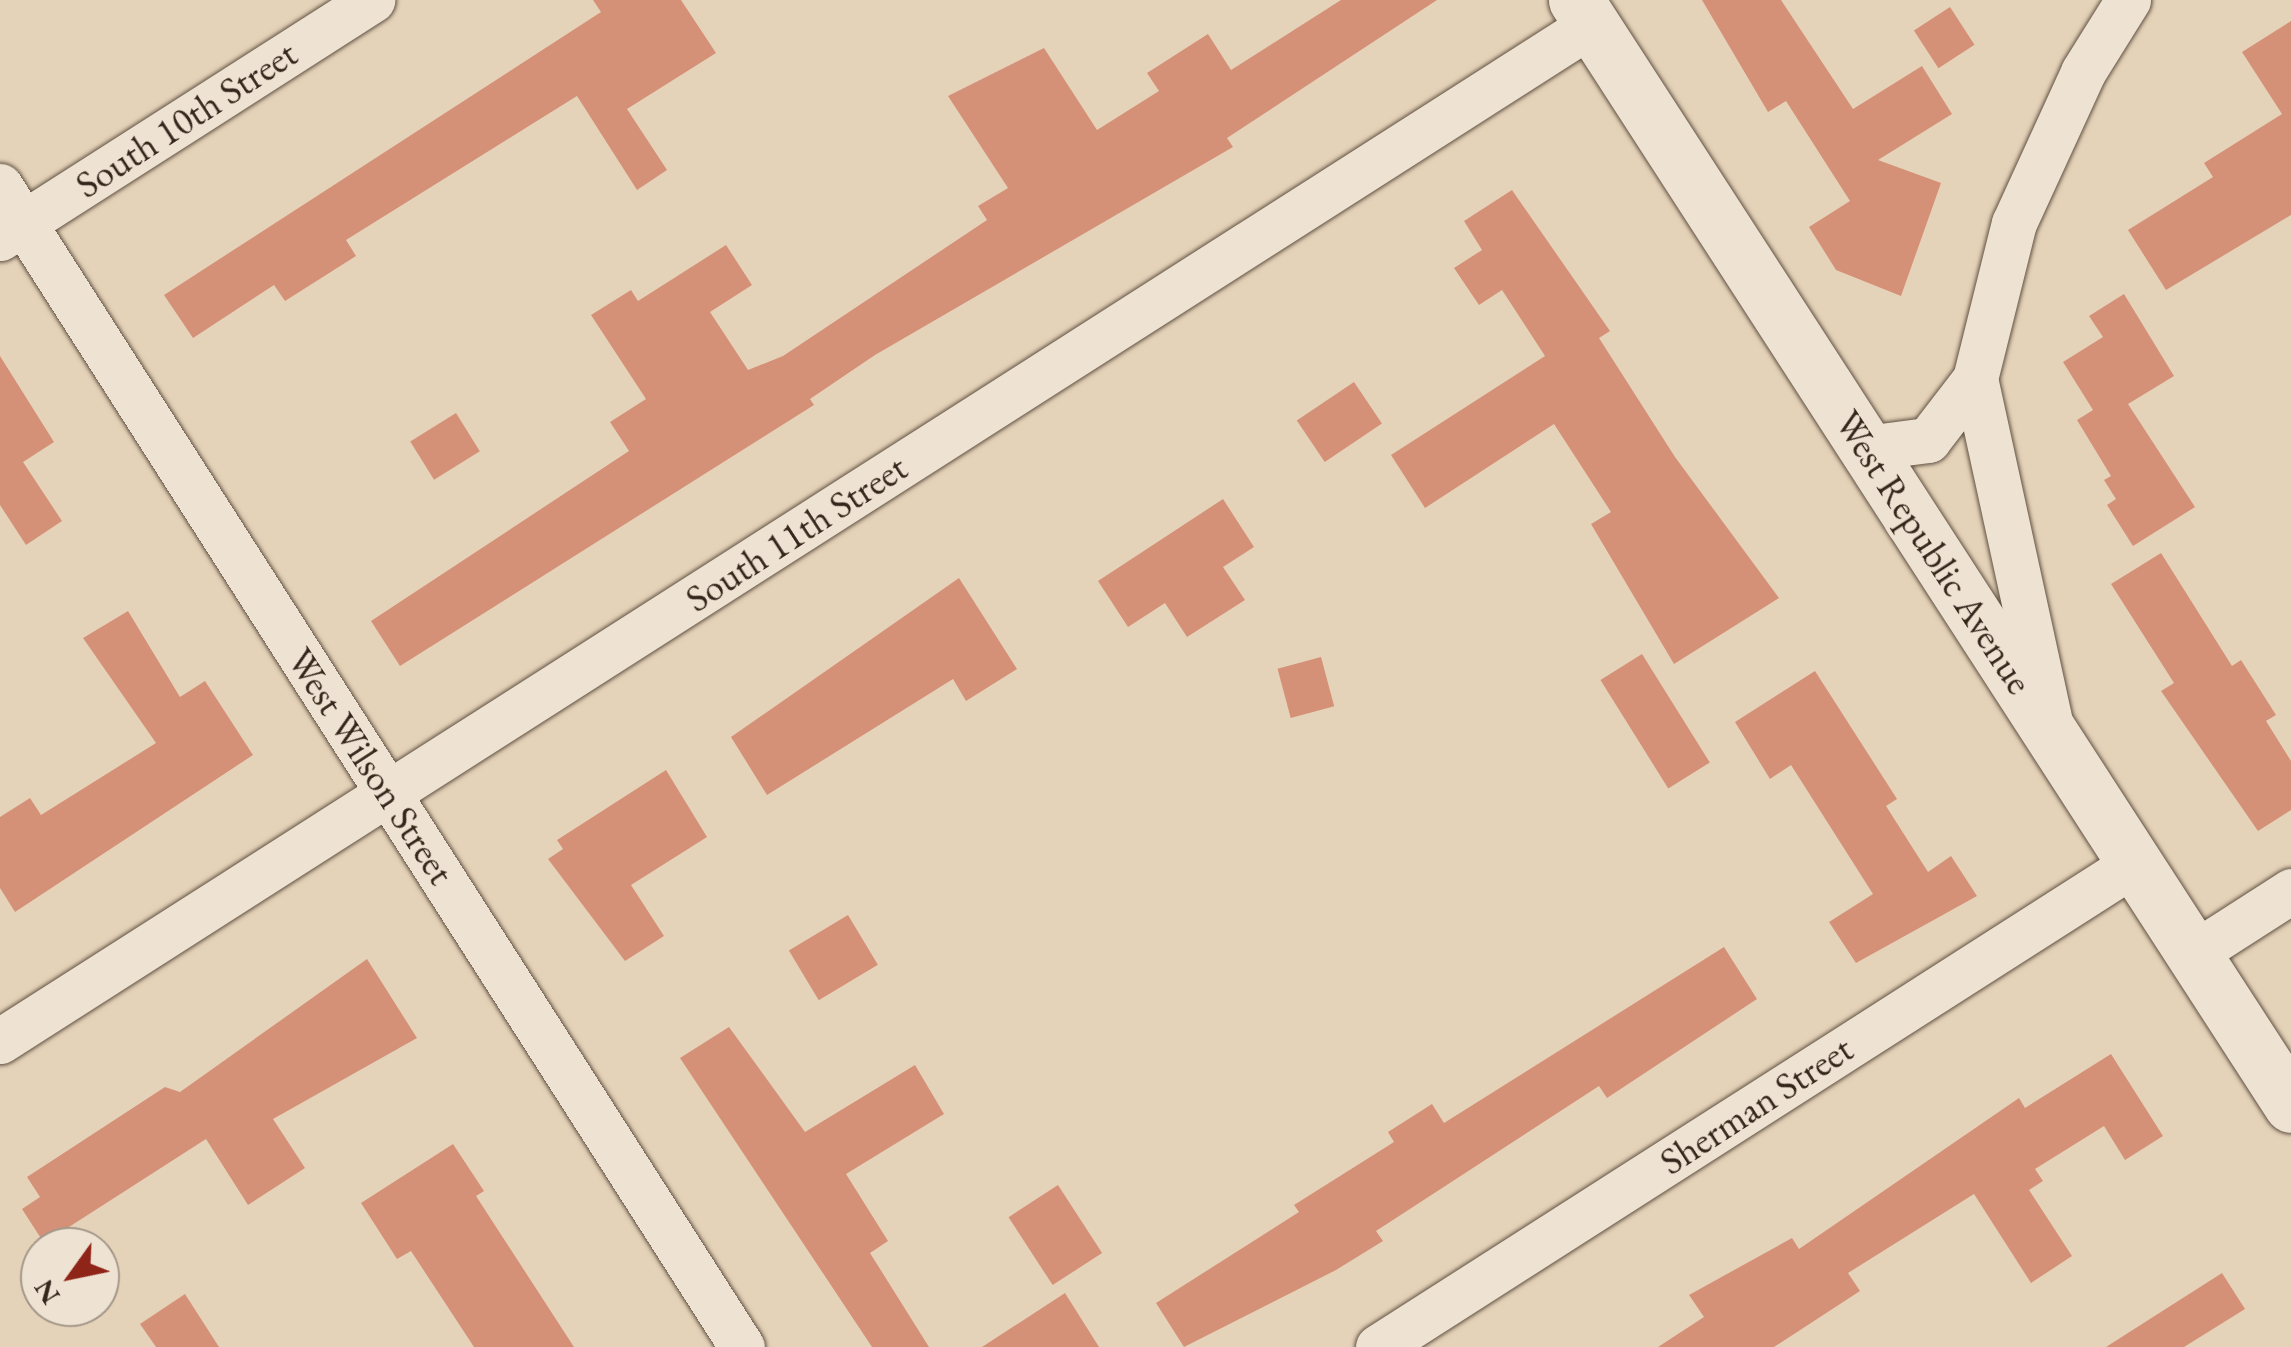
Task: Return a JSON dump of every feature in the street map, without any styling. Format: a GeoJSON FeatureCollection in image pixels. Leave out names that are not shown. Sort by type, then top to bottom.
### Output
{"type":"FeatureCollection","features":[{"type":"Feature","properties":{"kind":"street","name":"South 10th Street"},"geometry":{"type":"LineString","coordinates":[[8,216],[372,0]]}},
{"type":"Feature","properties":{"kind":"street"},"geometry":{"type":"LineString","coordinates":[[1866,448],[1928,440],[1975,380],[2014,223],[2083,72],[2128,0]]}},
{"type":"Feature","properties":{"kind":"street","name":"West Republic Avenue"},"geometry":{"type":"LineString","coordinates":[[1584,12],[2193,954],[2267,1039],[2291,1105]]}},
{"type":"Feature","properties":{"kind":"street","name":"South 11th Street"},"geometry":{"type":"LineString","coordinates":[[0,1041],[388,793],[1584,12]]}},
{"type":"Feature","properties":{"kind":"street","name":"West Wilson Street"},"geometry":{"type":"LineString","coordinates":[[8,216],[388,793],[742,1347]]}},
{"type":"Feature","properties":{"kind":"street"},"geometry":{"type":"LineString","coordinates":[[1975,380],[2053,737]]}},
{"type":"Feature","properties":{"kind":"street","name":"Sherman Street"},"geometry":{"type":"LineString","coordinates":[[1378,1347],[2135,864]]}},
{"type":"Feature","properties":{"kind":"street"},"geometry":{"type":"LineString","coordinates":[[2193,954],[2291,891]]}},
{"type":"Feature","properties":{"kind":"building"},"geometry":{"type":"Polygon","coordinates":[[[593,0],[681,0],[716,53],[627,109],[667,170],[637,190],[577,96],[346,240],[356,256],[285,301],[274,285],[193,338],[164,295],[601,12],[593,0]]]}},
{"type":"Feature","properties":{"kind":"building"},"geometry":{"type":"Polygon","coordinates":[[[1341,0],[1437,0],[1227,138],[1233,147],[875,355],[810,399],[814,405],[400,666],[371,621],[629,451],[610,422],[646,399],[591,315],[631,290],[638,301],[726,245],[752,285],[710,312],[748,370],[783,356],[987,220],[978,206],[1008,188],[948,96],[1044,48],[1097,130],[1159,91],[1147,73],[1208,34],[1231,70],[1341,0]]]}},
{"type":"Feature","properties":{"kind":"building"},"geometry":{"type":"Polygon","coordinates":[[[1702,0],[1781,0],[1853,109],[1922,66],[1952,114],[1878,160],[1941,183],[1901,296],[1836,270],[1809,227],[1850,201],[1786,101],[1768,112],[1702,0]]]}},
{"type":"Feature","properties":{"kind":"building"},"geometry":{"type":"Polygon","coordinates":[[[1950,7],[1975,45],[1938,68],[1914,30],[1950,7]]]}},
{"type":"Feature","properties":{"kind":"building"},"geometry":{"type":"Polygon","coordinates":[[[2291,21],[2291,215],[2166,290],[2128,230],[2213,177],[2204,163],[2282,114],[2242,52],[2291,21]]]}},
{"type":"Feature","properties":{"kind":"building"},"geometry":{"type":"Polygon","coordinates":[[[1512,190],[1610,331],[1599,338],[1675,457],[1779,598],[1674,664],[1591,524],[1611,512],[1554,424],[1425,508],[1391,455],[1545,356],[1502,290],[1479,305],[1454,268],[1482,250],[1464,221],[1512,190]]]}},
{"type":"Feature","properties":{"kind":"building"},"geometry":{"type":"Polygon","coordinates":[[[2124,294],[2174,376],[2128,404],[2195,507],[2133,546],[2107,505],[2116,499],[2104,480],[2111,476],[2077,420],[2093,410],[2063,362],[2103,337],[2089,316],[2124,294]]]}},
{"type":"Feature","properties":{"kind":"building"},"geometry":{"type":"Polygon","coordinates":[[[0,356],[54,442],[23,462],[62,521],[26,545],[0,505],[0,356]]]}},
{"type":"Feature","properties":{"kind":"building"},"geometry":{"type":"Polygon","coordinates":[[[1354,382],[1382,423],[1325,462],[1297,421],[1354,382]]]}},
{"type":"Feature","properties":{"kind":"building"},"geometry":{"type":"Polygon","coordinates":[[[456,413],[480,451],[434,480],[410,442],[456,413]]]}},
{"type":"Feature","properties":{"kind":"building"},"geometry":{"type":"Polygon","coordinates":[[[1223,499],[1254,547],[1223,567],[1245,600],[1187,637],[1165,603],[1128,627],[1098,581],[1223,499]]]}},
{"type":"Feature","properties":{"kind":"building"},"geometry":{"type":"Polygon","coordinates":[[[2161,553],[2232,666],[2241,660],[2276,715],[2266,721],[2291,761],[2291,810],[2258,831],[2161,691],[2174,683],[2111,584],[2161,553]]]}},
{"type":"Feature","properties":{"kind":"building"},"geometry":{"type":"Polygon","coordinates":[[[959,578],[1017,669],[966,701],[953,679],[767,795],[731,737],[959,578]]]}},
{"type":"Feature","properties":{"kind":"building"},"geometry":{"type":"Polygon","coordinates":[[[128,611],[180,697],[205,681],[253,755],[15,912],[0,888],[0,817],[30,798],[41,815],[156,743],[83,638],[128,611]]]}},
{"type":"Feature","properties":{"kind":"building"},"geometry":{"type":"Polygon","coordinates":[[[1642,654],[1710,763],[1668,789],[1600,680],[1642,654]]]}},
{"type":"Feature","properties":{"kind":"building"},"geometry":{"type":"Polygon","coordinates":[[[1321,657],[1334,706],[1291,718],[1278,669],[1321,657]]]}},
{"type":"Feature","properties":{"kind":"building"},"geometry":{"type":"Polygon","coordinates":[[[1815,671],[1897,799],[1886,806],[1928,872],[1951,856],[1977,896],[1856,963],[1829,922],[1873,894],[1791,765],[1770,779],[1735,722],[1815,671]]]}},
{"type":"Feature","properties":{"kind":"building"},"geometry":{"type":"Polygon","coordinates":[[[666,770],[707,837],[631,885],[664,936],[625,961],[548,859],[563,849],[557,840],[666,770]]]}},
{"type":"Feature","properties":{"kind":"building"},"geometry":{"type":"Polygon","coordinates":[[[848,915],[878,965],[819,1000],[789,951],[848,915]]]}},
{"type":"Feature","properties":{"kind":"building"},"geometry":{"type":"Polygon","coordinates":[[[1724,947],[1757,999],[1607,1098],[1599,1086],[1376,1231],[1383,1241],[1336,1270],[1184,1347],[1156,1303],[1299,1212],[1294,1205],[1394,1142],[1388,1132],[1432,1104],[1444,1123],[1724,947]]]}},
{"type":"Feature","properties":{"kind":"building"},"geometry":{"type":"Polygon","coordinates":[[[367,959],[417,1038],[273,1119],[305,1168],[248,1205],[206,1139],[69,1227],[34,1227],[22,1209],[40,1197],[27,1177],[165,1087],[180,1092],[367,959]]]}},
{"type":"Feature","properties":{"kind":"building"},"geometry":{"type":"Polygon","coordinates":[[[729,1027],[805,1132],[915,1065],[944,1114],[846,1174],[888,1241],[870,1253],[929,1347],[872,1347],[680,1058],[729,1027]]]}},
{"type":"Feature","properties":{"kind":"building"},"geometry":{"type":"Polygon","coordinates":[[[2111,1054],[2163,1136],[2125,1160],[2104,1126],[2035,1169],[2043,1181],[2029,1190],[2072,1256],[2031,1283],[1974,1194],[1848,1273],[1860,1291],[1774,1347],[1658,1347],[1704,1317],[1689,1295],[1792,1238],[1799,1249],[2019,1098],[2025,1108],[2111,1054]]]}},
{"type":"Feature","properties":{"kind":"building"},"geometry":{"type":"Polygon","coordinates":[[[453,1144],[484,1191],[476,1196],[574,1347],[474,1347],[411,1251],[397,1259],[361,1203],[453,1144]]]}},
{"type":"Feature","properties":{"kind":"building"},"geometry":{"type":"Polygon","coordinates":[[[1058,1185],[1102,1253],[1053,1285],[1009,1217],[1058,1185]]]}},
{"type":"Feature","properties":{"kind":"building"},"geometry":{"type":"Polygon","coordinates":[[[2222,1273],[2245,1309],[2184,1347],[2106,1347],[2222,1273]]]}},
{"type":"Feature","properties":{"kind":"building"},"geometry":{"type":"Polygon","coordinates":[[[1065,1293],[1099,1347],[982,1347],[1065,1293]]]}},
{"type":"Feature","properties":{"kind":"building"},"geometry":{"type":"Polygon","coordinates":[[[185,1294],[219,1347],[156,1347],[140,1324],[185,1294]]]}}]}
